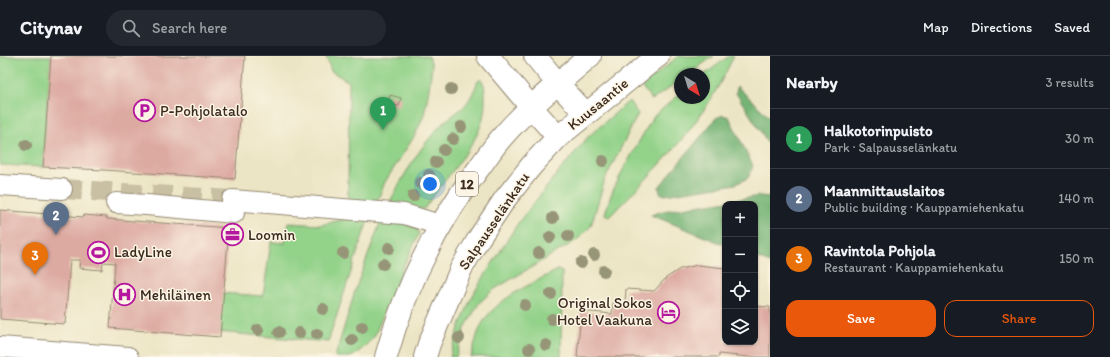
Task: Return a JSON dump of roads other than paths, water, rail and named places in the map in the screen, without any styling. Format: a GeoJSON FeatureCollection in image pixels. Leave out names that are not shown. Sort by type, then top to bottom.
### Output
{"type":"FeatureCollection","features":[{"type":"Feature","properties":{"kind":"main road"},"geometry":{"type":"LineString","coordinates":[[488,56],[558,137]]}},
{"type":"Feature","properties":{"kind":"main road"},"geometry":{"type":"LineString","coordinates":[[535,56],[558,84],[586,114]]}},
{"type":"Feature","properties":{"kind":"main road","name":"12"},"geometry":{"type":"LineString","coordinates":[[386,357],[393,330],[417,270],[440,226],[464,187],[502,137],[531,107],[590,56]]}},
{"type":"Feature","properties":{"kind":"main road","name":"Kuusaantie"},"geometry":{"type":"LineString","coordinates":[[558,137],[658,56]]}},
{"type":"Feature","properties":{"kind":"main road","name":"Salpausselänkatu"},"geometry":{"type":"LineString","coordinates":[[425,357],[429,344],[461,270],[479,238],[510,193],[536,160],[558,137]]}},
{"type":"Feature","properties":{"kind":"street"},"geometry":{"type":"LineString","coordinates":[[0,185],[62,190]]}},
{"type":"Feature","properties":{"kind":"street"},"geometry":{"type":"LineString","coordinates":[[116,203],[147,205],[233,206],[404,214],[440,226]]}},
{"type":"Feature","properties":{"kind":"street"},"geometry":{"type":"LineString","coordinates":[[0,347],[55,354],[128,357]]}},
{"type":"Feature","properties":{"kind":"tunnel"},"geometry":{"type":"LineString","coordinates":[[62,189],[232,200]]}},
{"type":"Feature","properties":{"kind":"place","name":"P-Pohjolatalo"},"geometry":{"type":"Point","coordinates":[144,111]}},
{"type":"Feature","properties":{"kind":"place","name":"Halkotorinpuisto"},"geometry":{"type":"Point","coordinates":[383,130]}},
{"type":"Feature","properties":{"kind":"place","name":"Maanmittauslaitos"},"geometry":{"type":"Point","coordinates":[56,235]}},
{"type":"Feature","properties":{"kind":"place","name":"Loomin"},"geometry":{"type":"Point","coordinates":[233,235]}},
{"type":"Feature","properties":{"kind":"place","name":"LadyLine"},"geometry":{"type":"Point","coordinates":[98,252]}},
{"type":"Feature","properties":{"kind":"place","name":"Ravintola Pohjola"},"geometry":{"type":"Point","coordinates":[35,275]}},
{"type":"Feature","properties":{"kind":"place","name":"Mehiläinen"},"geometry":{"type":"Point","coordinates":[124,295]}},
{"type":"Feature","properties":{"kind":"place","name":"Original Sokos Hotel Vaakuna"},"geometry":{"type":"Point","coordinates":[668,312]}}]}
